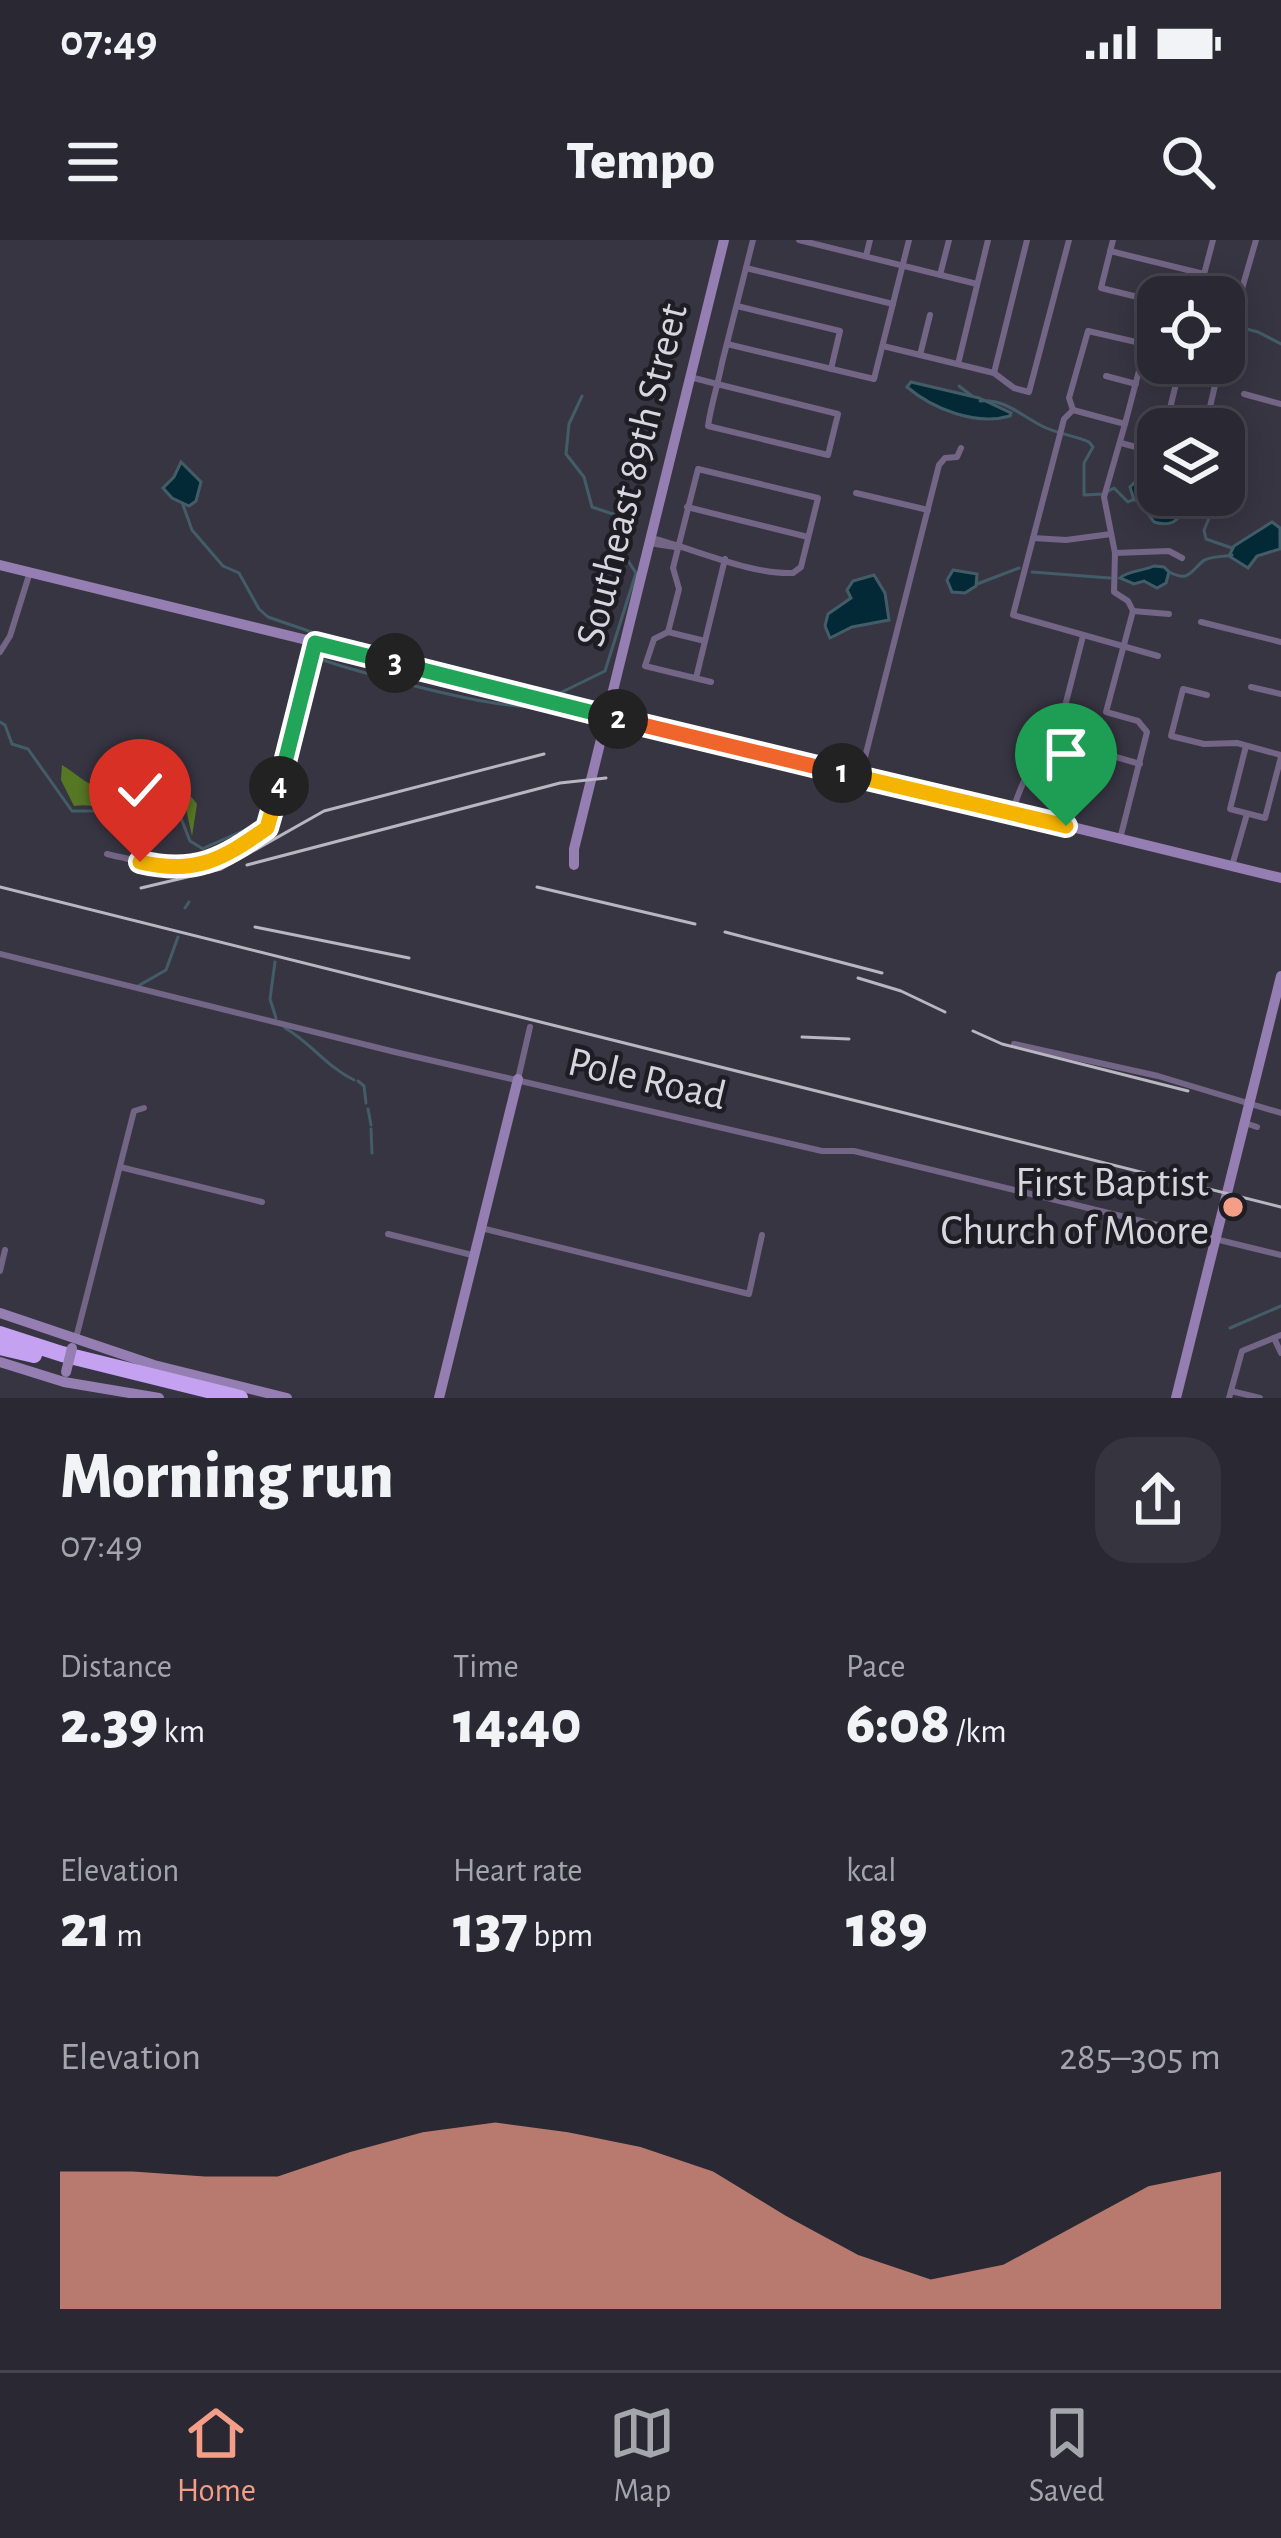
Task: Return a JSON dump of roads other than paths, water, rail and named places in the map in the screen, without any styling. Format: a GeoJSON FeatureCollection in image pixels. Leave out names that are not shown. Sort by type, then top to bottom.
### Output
{"type":"FeatureCollection","features":[{"type":"Feature","properties":{"kind":"highway"},"geometry":{"type":"LineString","coordinates":[[0,1340],[240,1398]]}},
{"type":"Feature","properties":{"kind":"highway"},"geometry":{"type":"LineString","coordinates":[[0,1340],[207,1398]]}},
{"type":"Feature","properties":{"kind":"main road","name":"Southeast 89th Street"},"geometry":{"type":"LineString","coordinates":[[574,865],[724,240]]}},
{"type":"Feature","properties":{"kind":"main road"},"geometry":{"type":"LineString","coordinates":[[0,565],[1281,878]]}},
{"type":"Feature","properties":{"kind":"main road"},"geometry":{"type":"LineString","coordinates":[[1175,1398],[1239,1145],[1251,1125],[1250,1104],[1281,976]]}},
{"type":"Feature","properties":{"kind":"main road"},"geometry":{"type":"LineString","coordinates":[[439,1398],[518,1078]]}},
{"type":"Feature","properties":{"kind":"main road"},"geometry":{"type":"LineString","coordinates":[[0,1313],[74,1343],[287,1398]]}},
{"type":"Feature","properties":{"kind":"main road"},"geometry":{"type":"LineString","coordinates":[[59,1398],[74,1343]]}},
{"type":"Feature","properties":{"kind":"main road"},"geometry":{"type":"LineString","coordinates":[[0,1362],[159,1398]]}},
{"type":"Feature","properties":{"kind":"street"},"geometry":{"type":"LineString","coordinates":[[690,377],[717,384],[838,414],[827,454],[708,426],[717,384],[753,240]]}},
{"type":"Feature","properties":{"kind":"street"},"geometry":{"type":"LineString","coordinates":[[799,240],[977,284]]}},
{"type":"Feature","properties":{"kind":"street"},"geometry":{"type":"LineString","coordinates":[[866,256],[870,240]]}},
{"type":"Feature","properties":{"kind":"street"},"geometry":{"type":"LineString","coordinates":[[727,344],[874,379],[909,240]]}},
{"type":"Feature","properties":{"kind":"street"},"geometry":{"type":"LineString","coordinates":[[940,275],[949,240]]}},
{"type":"Feature","properties":{"kind":"street"},"geometry":{"type":"LineString","coordinates":[[958,364],[988,240]]}},
{"type":"Feature","properties":{"kind":"street"},"geometry":{"type":"LineString","coordinates":[[994,373],[1027,240]]}},
{"type":"Feature","properties":{"kind":"street"},"geometry":{"type":"LineString","coordinates":[[883,346],[994,373],[1014,388],[1029,392],[1070,240]]}},
{"type":"Feature","properties":{"kind":"street"},"geometry":{"type":"LineString","coordinates":[[1113,240],[1101,288],[1137,297]]}},
{"type":"Feature","properties":{"kind":"street"},"geometry":{"type":"LineString","coordinates":[[1110,251],[1204,274],[1214,240]]}},
{"type":"Feature","properties":{"kind":"street"},"geometry":{"type":"LineString","coordinates":[[1244,276],[1256,240]]}},
{"type":"Feature","properties":{"kind":"street"},"geometry":{"type":"LineString","coordinates":[[746,268],[893,304]]}},
{"type":"Feature","properties":{"kind":"street"},"geometry":{"type":"LineString","coordinates":[[736,306],[839,332],[831,369]]}},
{"type":"Feature","properties":{"kind":"street"},"geometry":{"type":"LineString","coordinates":[[920,355],[930,316]]}},
{"type":"Feature","properties":{"kind":"street"},"geometry":{"type":"LineString","coordinates":[[1073,410],[1069,398],[1088,331],[1137,342]]}},
{"type":"Feature","properties":{"kind":"street"},"geometry":{"type":"LineString","coordinates":[[1106,376],[1136,384]]}},
{"type":"Feature","properties":{"kind":"street"},"geometry":{"type":"LineString","coordinates":[[1120,839],[1147,737],[1138,721],[1106,712],[1133,611],[1129,601],[1114,592],[1115,553],[1103,497],[1137,380]]}},
{"type":"Feature","properties":{"kind":"street"},"geometry":{"type":"LineString","coordinates":[[1244,394],[1281,404]]}},
{"type":"Feature","properties":{"kind":"street"},"geometry":{"type":"LineString","coordinates":[[1073,410],[1124,424]]}},
{"type":"Feature","properties":{"kind":"street"},"geometry":{"type":"LineString","coordinates":[[1073,410],[1064,418],[1013,615],[1158,656]]}},
{"type":"Feature","properties":{"kind":"street"},"geometry":{"type":"LineString","coordinates":[[1120,442],[1137,446]]}},
{"type":"Feature","properties":{"kind":"street"},"geometry":{"type":"LineString","coordinates":[[861,777],[939,465],[945,458],[959,456],[961,448]]}},
{"type":"Feature","properties":{"kind":"street"},"geometry":{"type":"LineString","coordinates":[[650,540],[678,547],[725,559],[786,574],[801,567],[818,498],[698,469],[688,507],[678,547],[672,570],[679,589],[668,632]]}},
{"type":"Feature","properties":{"kind":"street"},"geometry":{"type":"LineString","coordinates":[[856,494],[928,510]]}},
{"type":"Feature","properties":{"kind":"street"},"geometry":{"type":"LineString","coordinates":[[688,507],[808,537]]}},
{"type":"Feature","properties":{"kind":"street"},"geometry":{"type":"LineString","coordinates":[[1033,538],[1066,540],[1111,533]]}},
{"type":"Feature","properties":{"kind":"street"},"geometry":{"type":"LineString","coordinates":[[1115,553],[1169,551],[1183,558]]}},
{"type":"Feature","properties":{"kind":"street"},"geometry":{"type":"LineString","coordinates":[[696,678],[725,559]]}},
{"type":"Feature","properties":{"kind":"street"},"geometry":{"type":"LineString","coordinates":[[0,652],[28,572]]}},
{"type":"Feature","properties":{"kind":"street"},"geometry":{"type":"LineString","coordinates":[[1133,611],[1169,614]]}},
{"type":"Feature","properties":{"kind":"street"},"geometry":{"type":"LineString","coordinates":[[1202,622],[1281,642]]}},
{"type":"Feature","properties":{"kind":"street"},"geometry":{"type":"LineString","coordinates":[[705,641],[668,632],[654,638],[646,666],[711,682]]}},
{"type":"Feature","properties":{"kind":"street"},"geometry":{"type":"LineString","coordinates":[[1054,751],[1083,637]]}},
{"type":"Feature","properties":{"kind":"street"},"geometry":{"type":"LineString","coordinates":[[107,854],[168,868],[192,868],[267,828],[315,643]]}},
{"type":"Feature","properties":{"kind":"street"},"geometry":{"type":"LineString","coordinates":[[1251,687],[1281,694]]}},
{"type":"Feature","properties":{"kind":"street"},"geometry":{"type":"LineString","coordinates":[[1208,695],[1183,688],[1171,736],[1204,744],[1246,745],[1281,756],[1265,818],[1230,809],[1246,745]]}},
{"type":"Feature","properties":{"kind":"street"},"geometry":{"type":"LineString","coordinates":[[1014,814],[1037,747],[1070,756],[1095,751],[1140,764]]}},
{"type":"Feature","properties":{"kind":"street"},"geometry":{"type":"LineString","coordinates":[[1234,866],[1247,814]]}},
{"type":"Feature","properties":{"kind":"street","name":"Pole Road"},"geometry":{"type":"LineString","coordinates":[[0,954],[822,1151],[854,1151],[1281,1255]]}},
{"type":"Feature","properties":{"kind":"street"},"geometry":{"type":"LineString","coordinates":[[518,1078],[530,1027]]}},
{"type":"Feature","properties":{"kind":"street"},"geometry":{"type":"LineString","coordinates":[[1014,1044],[1158,1076],[1281,1113]]}},
{"type":"Feature","properties":{"kind":"street"},"geometry":{"type":"LineString","coordinates":[[74,1343],[134,1111],[144,1108]]}},
{"type":"Feature","properties":{"kind":"street"},"geometry":{"type":"LineString","coordinates":[[119,1167],[262,1202]]}},
{"type":"Feature","properties":{"kind":"street"},"geometry":{"type":"LineString","coordinates":[[481,1228],[749,1294],[762,1235]]}},
{"type":"Feature","properties":{"kind":"street"},"geometry":{"type":"LineString","coordinates":[[388,1234],[474,1256]]}},
{"type":"Feature","properties":{"kind":"street"},"geometry":{"type":"LineString","coordinates":[[0,1270],[5,1250]]}},
{"type":"Feature","properties":{"kind":"street"},"geometry":{"type":"LineString","coordinates":[[1260,1398],[1230,1394],[1242,1351],[1277,1336],[1281,1353]]}},
{"type":"Feature","properties":{"kind":"water"},"geometry":{"type":"Polygon","coordinates":[[[911,382],[979,398],[1011,413],[997,419],[956,414],[917,395],[907,387],[911,382]]]}},
{"type":"Feature","properties":{"kind":"water"},"geometry":{"type":"Polygon","coordinates":[[[181,462],[201,482],[196,501],[189,506],[163,488],[181,462]]]}},
{"type":"Feature","properties":{"kind":"water"},"geometry":{"type":"Polygon","coordinates":[[[1150,516],[1179,516],[1169,524],[1154,522],[1150,516]]]}},
{"type":"Feature","properties":{"kind":"water"},"geometry":{"type":"Polygon","coordinates":[[[1272,522],[1280,528],[1280,549],[1257,556],[1248,568],[1229,556],[1234,546],[1272,522]]]}},
{"type":"Feature","properties":{"kind":"water"},"geometry":{"type":"Polygon","coordinates":[[[1154,566],[1169,572],[1166,583],[1157,588],[1120,578],[1127,574],[1154,566]]]}},
{"type":"Feature","properties":{"kind":"water"},"geometry":{"type":"Polygon","coordinates":[[[953,570],[977,574],[976,586],[965,593],[952,592],[947,580],[953,570]]]}},
{"type":"Feature","properties":{"kind":"water"},"geometry":{"type":"Polygon","coordinates":[[[874,575],[885,593],[889,620],[852,627],[830,638],[825,626],[828,614],[851,598],[847,590],[853,581],[874,575]]]}},
{"type":"Feature","properties":{"kind":"waterway"},"geometry":{"type":"LineString","coordinates":[[1245,329],[1281,344]]}},
{"type":"Feature","properties":{"kind":"waterway"},"geometry":{"type":"LineString","coordinates":[[959,386],[972,396]]}},
{"type":"Feature","properties":{"kind":"waterway"},"geometry":{"type":"LineString","coordinates":[[551,694],[605,671],[636,573],[623,553],[619,516],[592,507],[584,477],[566,454],[569,424],[582,396]]}},
{"type":"Feature","properties":{"kind":"waterway"},"geometry":{"type":"LineString","coordinates":[[980,401],[1005,405],[1048,429],[1089,442],[1093,447],[1084,463],[1084,495],[1114,488],[1128,502],[1136,498]]}},
{"type":"Feature","properties":{"kind":"waterway"},"geometry":{"type":"LineString","coordinates":[[183,505],[192,530],[223,566],[239,573],[268,617],[364,647]]}},
{"type":"Feature","properties":{"kind":"waterway"},"geometry":{"type":"LineString","coordinates":[[1210,516],[1206,539],[1232,548]]}},
{"type":"Feature","properties":{"kind":"waterway"},"geometry":{"type":"LineString","coordinates":[[1169,572],[1185,576],[1206,559],[1232,555]]}},
{"type":"Feature","properties":{"kind":"waterway"},"geometry":{"type":"LineString","coordinates":[[977,584],[1019,568]]}},
{"type":"Feature","properties":{"kind":"waterway"},"geometry":{"type":"LineString","coordinates":[[1032,572],[1110,578]]}},
{"type":"Feature","properties":{"kind":"waterway"},"geometry":{"type":"LineString","coordinates":[[312,666],[323,660],[470,699],[541,704]]}},
{"type":"Feature","properties":{"kind":"waterway"},"geometry":{"type":"LineString","coordinates":[[285,747],[307,666]]}},
{"type":"Feature","properties":{"kind":"waterway"},"geometry":{"type":"LineString","coordinates":[[0,722],[12,744],[28,749],[72,811],[99,811],[137,828],[177,808],[190,841],[203,849]]}},
{"type":"Feature","properties":{"kind":"waterway"},"geometry":{"type":"LineString","coordinates":[[275,787],[283,756]]}},
{"type":"Feature","properties":{"kind":"waterway"},"geometry":{"type":"LineString","coordinates":[[204,848],[263,822],[269,807]]}},
{"type":"Feature","properties":{"kind":"waterway"},"geometry":{"type":"LineString","coordinates":[[185,908],[189,902]]}},
{"type":"Feature","properties":{"kind":"waterway"},"geometry":{"type":"LineString","coordinates":[[138,986],[166,970],[178,937]]}},
{"type":"Feature","properties":{"kind":"waterway"},"geometry":{"type":"LineString","coordinates":[[275,962],[270,999],[276,1018]]}},
{"type":"Feature","properties":{"kind":"waterway"},"geometry":{"type":"LineString","coordinates":[[285,1028],[354,1080]]}},
{"type":"Feature","properties":{"kind":"waterway"},"geometry":{"type":"LineString","coordinates":[[358,1081],[364,1086],[366,1103]]}},
{"type":"Feature","properties":{"kind":"waterway"},"geometry":{"type":"LineString","coordinates":[[368,1109],[371,1125]]}},
{"type":"Feature","properties":{"kind":"waterway"},"geometry":{"type":"LineString","coordinates":[[371,1129],[372,1153]]}},
{"type":"Feature","properties":{"kind":"waterway"},"geometry":{"type":"LineString","coordinates":[[1230,1328],[1281,1306]]}},
{"type":"Feature","properties":{"kind":"railway"},"geometry":{"type":"LineString","coordinates":[[141,888],[221,869],[324,811],[544,754]]}},
{"type":"Feature","properties":{"kind":"railway"},"geometry":{"type":"LineString","coordinates":[[247,865],[560,783],[606,778]]}},
{"type":"Feature","properties":{"kind":"railway"},"geometry":{"type":"LineString","coordinates":[[0,887],[1281,1207]]}},
{"type":"Feature","properties":{"kind":"railway"},"geometry":{"type":"LineString","coordinates":[[537,887],[695,924]]}},
{"type":"Feature","properties":{"kind":"railway"},"geometry":{"type":"LineString","coordinates":[[255,927],[409,958]]}},
{"type":"Feature","properties":{"kind":"railway"},"geometry":{"type":"LineString","coordinates":[[725,932],[882,973]]}},
{"type":"Feature","properties":{"kind":"railway"},"geometry":{"type":"LineString","coordinates":[[858,978],[945,1012]]}},
{"type":"Feature","properties":{"kind":"railway"},"geometry":{"type":"LineString","coordinates":[[973,1031],[1002,1044],[1188,1091]]}},
{"type":"Feature","properties":{"kind":"railway"},"geometry":{"type":"LineString","coordinates":[[802,1037],[849,1039]]}},
{"type":"Feature","properties":{"kind":"place","name":"First Baptist Church of Moore"},"geometry":{"type":"Point","coordinates":[1233,1207]}}]}
